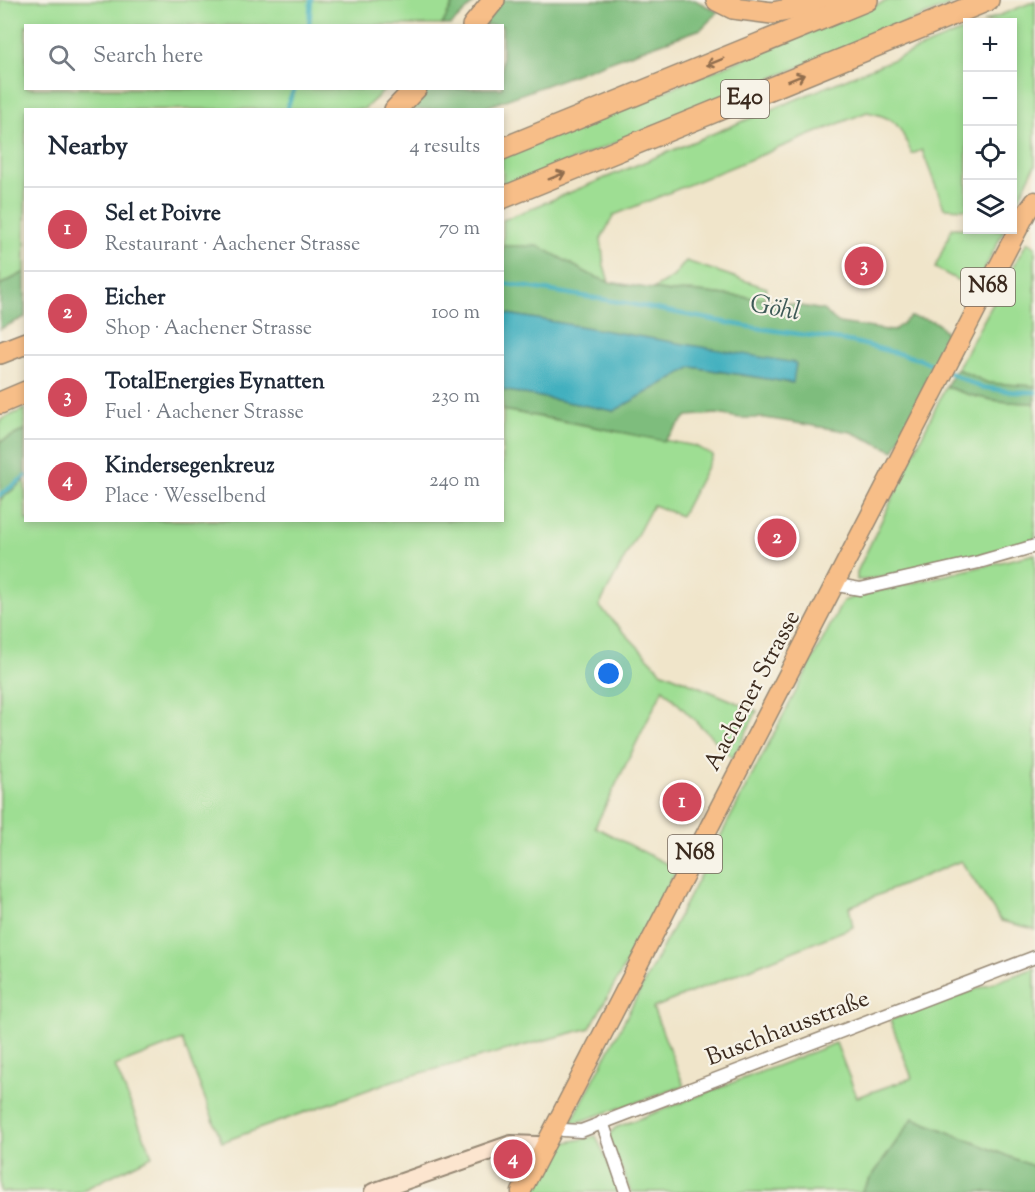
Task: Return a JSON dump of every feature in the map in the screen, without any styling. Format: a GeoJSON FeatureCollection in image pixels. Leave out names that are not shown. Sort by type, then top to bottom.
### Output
{"type":"FeatureCollection","features":[{"type":"Feature","properties":{"kind":"highway"},"geometry":{"type":"LineString","coordinates":[[475,24],[494,0]]}},
{"type":"Feature","properties":{"kind":"highway"},"geometry":{"type":"LineString","coordinates":[[717,0],[733,8],[772,13],[840,0]]}},
{"type":"Feature","properties":{"kind":"highway","name":"E40"},"geometry":{"type":"LineString","coordinates":[[504,148],[867,0]]}},
{"type":"Feature","properties":{"kind":"highway","name":"E40"},"geometry":{"type":"LineString","coordinates":[[504,197],[988,0]]}},
{"type":"Feature","properties":{"kind":"highway"},"geometry":{"type":"LineString","coordinates":[[396,108],[414,90]]}},
{"type":"Feature","properties":{"kind":"highway"},"geometry":{"type":"LineString","coordinates":[[0,353],[24,344]]}},
{"type":"Feature","properties":{"kind":"highway"},"geometry":{"type":"LineString","coordinates":[[0,403],[24,393]]}},
{"type":"Feature","properties":{"kind":"main road","name":"Aachener Strasse"},"geometry":{"type":"LineString","coordinates":[[521,1192],[1031,206],[1035,187]]}},
{"type":"Feature","properties":{"kind":"street"},"geometry":{"type":"LineString","coordinates":[[836,582],[843,586],[860,589],[979,562],[1035,546]]}},
{"type":"Feature","properties":{"kind":"street","name":"Buschhausstraße"},"geometry":{"type":"LineString","coordinates":[[555,1126],[563,1130],[581,1131],[1035,957]]}},
{"type":"Feature","properties":{"kind":"street"},"geometry":{"type":"LineString","coordinates":[[602,1122],[626,1192]]}},
{"type":"Feature","properties":{"kind":"street"},"geometry":{"type":"LineString","coordinates":[[373,1192],[511,1144],[537,1145],[544,1148]]}},
{"type":"Feature","properties":{"kind":"green space"},"geometry":{"type":"Polygon","coordinates":[[[0,0],[455,0],[443,24],[24,24],[24,90],[385,90],[365,108],[24,108],[24,273],[0,285],[0,0]]]}},
{"type":"Feature","properties":{"kind":"green space"},"geometry":{"type":"Polygon","coordinates":[[[455,0],[477,0],[452,24],[443,24],[455,0]]]}},
{"type":"Feature","properties":{"kind":"green space"},"geometry":{"type":"Polygon","coordinates":[[[503,0],[695,0],[718,12],[701,29],[484,108],[406,108],[425,90],[504,90],[504,24],[483,24],[503,0]]]}},
{"type":"Feature","properties":{"kind":"green space"},"geometry":{"type":"Polygon","coordinates":[[[889,0],[962,0],[504,189],[504,156],[889,0]]]}},
{"type":"Feature","properties":{"kind":"green space"},"geometry":{"type":"Polygon","coordinates":[[[1035,1],[1035,165],[1017,203],[1017,18],[993,18],[1035,1]]]}},
{"type":"Feature","properties":{"kind":"green space"},"geometry":{"type":"Polygon","coordinates":[[[963,31],[963,209],[944,208],[922,150],[912,154],[897,125],[886,117],[867,112],[614,215],[601,239],[604,266],[609,282],[504,246],[504,220],[963,31]]]}},
{"type":"Feature","properties":{"kind":"green space"},"geometry":{"type":"Polygon","coordinates":[[[952,228],[963,228],[963,234],[1002,234],[982,274],[959,281],[935,268],[952,228]]]}},
{"type":"Feature","properties":{"kind":"green space"},"geometry":{"type":"Polygon","coordinates":[[[1027,242],[1035,246],[1035,386],[988,383],[957,369],[1027,242]]]}},
{"type":"Feature","properties":{"kind":"green space"},"geometry":{"type":"Polygon","coordinates":[[[504,246],[539,246],[591,275],[609,282],[671,292],[689,291],[763,299],[823,310],[839,323],[893,331],[910,317],[924,319],[939,325],[949,341],[894,451],[851,432],[765,418],[740,418],[717,414],[687,416],[664,441],[504,410],[504,390],[614,411],[692,367],[792,383],[796,364],[504,313],[504,246]]]}},
{"type":"Feature","properties":{"kind":"green space"},"geometry":{"type":"Polygon","coordinates":[[[686,261],[767,288],[763,299],[653,289],[673,277],[686,261]]]}},
{"type":"Feature","properties":{"kind":"green space"},"geometry":{"type":"Polygon","coordinates":[[[24,273],[24,317],[0,329],[0,285],[24,273]]]}},
{"type":"Feature","properties":{"kind":"green space"},"geometry":{"type":"Polygon","coordinates":[[[957,369],[988,383],[1035,386],[1035,403],[990,399],[946,386],[957,369]]]}},
{"type":"Feature","properties":{"kind":"green space"},"geometry":{"type":"Polygon","coordinates":[[[946,386],[990,399],[1035,403],[1035,539],[1000,551],[857,580],[857,572],[946,386]]]}},
{"type":"Feature","properties":{"kind":"green space"},"geometry":{"type":"Polygon","coordinates":[[[24,409],[24,430],[0,442],[0,420],[24,409]]]}},
{"type":"Feature","properties":{"kind":"green space"},"geometry":{"type":"Polygon","coordinates":[[[504,410],[695,446],[713,455],[681,516],[653,505],[599,606],[661,671],[757,711],[733,758],[663,689],[595,827],[677,869],[590,1028],[395,1080],[222,1142],[182,1040],[115,1066],[152,1156],[79,1192],[0,1192],[0,500],[24,481],[24,522],[504,522],[504,410]]]}},
{"type":"Feature","properties":{"kind":"green space"},"geometry":{"type":"Polygon","coordinates":[[[24,430],[24,481],[0,500],[0,442],[24,430]]]}},
{"type":"Feature","properties":{"kind":"green space"},"geometry":{"type":"Polygon","coordinates":[[[1035,554],[1035,929],[1001,921],[961,861],[849,907],[853,927],[653,1008],[684,1086],[570,1125],[843,601],[1035,554]]]}},
{"type":"Feature","properties":{"kind":"green space"},"geometry":{"type":"Polygon","coordinates":[[[1035,968],[1035,1167],[913,1118],[861,1192],[631,1192],[608,1137],[615,1128],[836,1043],[857,1097],[912,1078],[890,1020],[1035,968]]]}},
{"type":"Feature","properties":{"kind":"green space"},"geometry":{"type":"Polygon","coordinates":[[[913,1118],[1035,1167],[1035,1192],[861,1192],[913,1118]]]}},
{"type":"Feature","properties":{"kind":"green space"},"geometry":{"type":"Polygon","coordinates":[[[596,1136],[621,1192],[530,1192],[554,1145],[596,1136]]]}},
{"type":"Feature","properties":{"kind":"water"},"geometry":{"type":"Polygon","coordinates":[[[504,313],[796,363],[793,383],[692,367],[614,411],[504,390],[504,313]]]}},
{"type":"Feature","properties":{"kind":"waterway"},"geometry":{"type":"LineString","coordinates":[[309,24],[311,0]]}},
{"type":"Feature","properties":{"kind":"waterway"},"geometry":{"type":"LineString","coordinates":[[288,108],[294,90]]}},
{"type":"Feature","properties":{"kind":"waterway","name":"Göhl"},"geometry":{"type":"LineString","coordinates":[[504,283],[750,327],[854,342],[919,359],[941,369]]}},
{"type":"Feature","properties":{"kind":"waterway","name":"Göhl"},"geometry":{"type":"LineString","coordinates":[[948,372],[980,387],[1015,392],[1035,392]]}},
{"type":"Feature","properties":{"kind":"waterway","name":"Göhl"},"geometry":{"type":"LineString","coordinates":[[0,495],[24,477]]}},
{"type":"Feature","properties":{"kind":"place","name":"TotalEnergies Eynatten"},"geometry":{"type":"Point","coordinates":[864,266]}},
{"type":"Feature","properties":{"kind":"place","name":"Eicher"},"geometry":{"type":"Point","coordinates":[777,538]}},
{"type":"Feature","properties":{"kind":"place","name":"Sel et Poivre"},"geometry":{"type":"Point","coordinates":[682,802]}},
{"type":"Feature","properties":{"kind":"place","name":"Kindersegenkreuz"},"geometry":{"type":"Point","coordinates":[513,1159]}}]}
